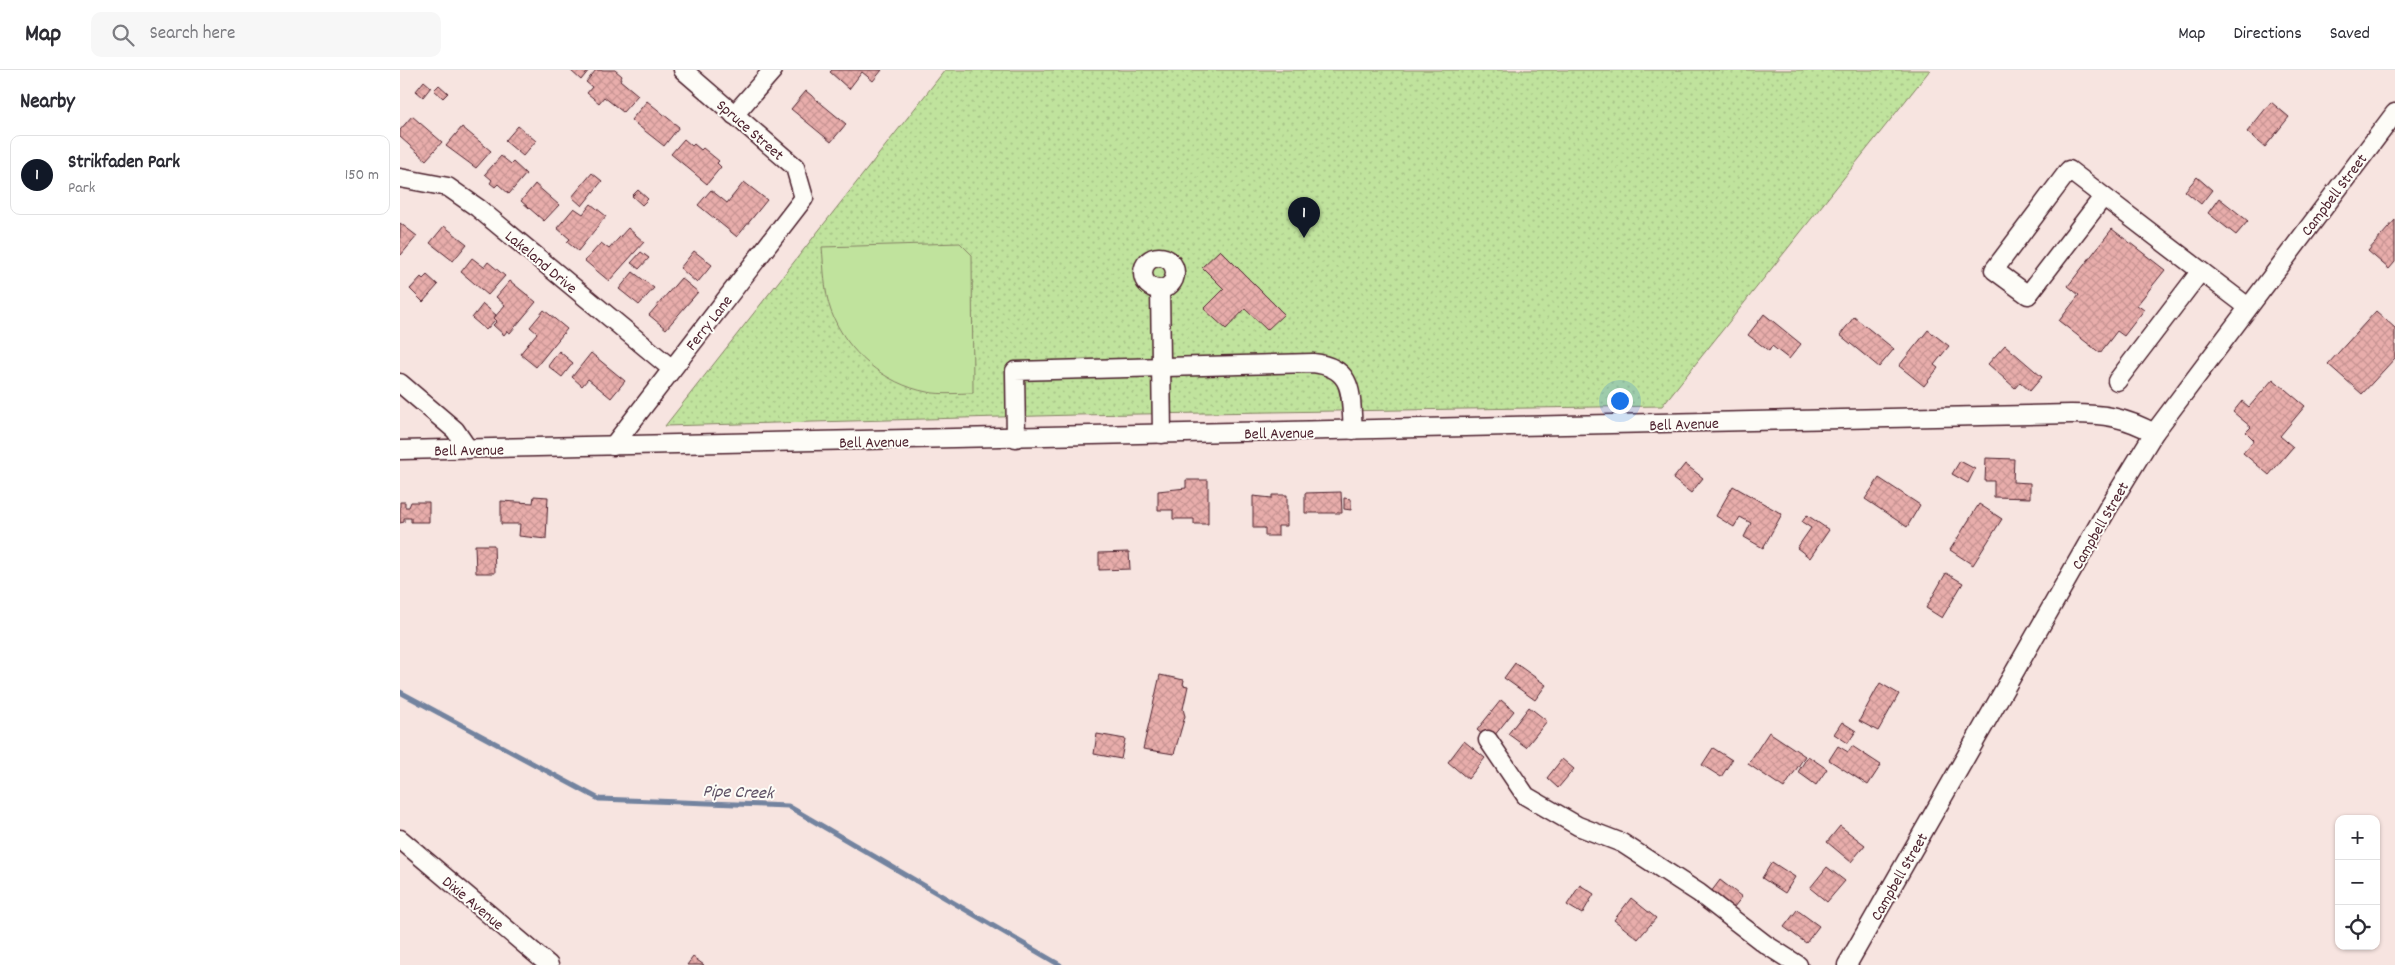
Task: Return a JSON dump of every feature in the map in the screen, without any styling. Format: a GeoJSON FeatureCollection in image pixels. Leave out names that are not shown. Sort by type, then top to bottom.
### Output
{"type":"FeatureCollection","features":[{"type":"Feature","properties":{"kind":"street","name":"Spruce Street"},"geometry":{"type":"LineString","coordinates":[[683,70],[796,167],[804,198]]}},
{"type":"Feature","properties":{"kind":"street"},"geometry":{"type":"LineString","coordinates":[[734,115],[773,70]]}},
{"type":"Feature","properties":{"kind":"street","name":"Campbell Street"},"geometry":{"type":"LineString","coordinates":[[1847,965],[2108,508],[2154,433],[2395,112]]}},
{"type":"Feature","properties":{"kind":"street"},"geometry":{"type":"LineString","coordinates":[[2103,197],[2028,295],[1994,270],[2069,170],[2248,307]]}},
{"type":"Feature","properties":{"kind":"street","name":"Lakeland Drive"},"geometry":{"type":"LineString","coordinates":[[400,178],[448,187],[484,213],[672,369]]}},
{"type":"Feature","properties":{"kind":"street","name":"Ferry Lane"},"geometry":{"type":"LineString","coordinates":[[614,446],[804,198]]}},
{"type":"Feature","properties":{"kind":"street"},"geometry":{"type":"LineString","coordinates":[[2117,381],[2200,272]]}},
{"type":"Feature","properties":{"kind":"street"},"geometry":{"type":"LineString","coordinates":[[1160,289],[1162,434]]}},
{"type":"Feature","properties":{"kind":"street"},"geometry":{"type":"LineString","coordinates":[[1016,438],[1015,371],[1313,363],[1329,365],[1342,374],[1347,382],[1352,430]]}},
{"type":"Feature","properties":{"kind":"street"},"geometry":{"type":"LineString","coordinates":[[400,383],[455,430],[468,449]]}},
{"type":"Feature","properties":{"kind":"street","name":"Bell Avenue"},"geometry":{"type":"LineString","coordinates":[[400,450],[2071,414],[2108,414],[2136,423],[2154,433]]}},
{"type":"Feature","properties":{"kind":"street"},"geometry":{"type":"LineString","coordinates":[[1488,740],[1526,796],[1578,826],[1622,844],[1699,893],[1765,944],[1798,965]]}},
{"type":"Feature","properties":{"kind":"street","name":"Dixie Avenue"},"geometry":{"type":"LineString","coordinates":[[400,839],[549,965]]}},
{"type":"Feature","properties":{"kind":"green space"},"geometry":{"type":"Polygon","coordinates":[[[945,70],[1930,70],[1662,406],[1075,415],[665,426],[945,70]]]}},
{"type":"Feature","properties":{"kind":"green space"},"geometry":{"type":"Polygon","coordinates":[[[960,243],[972,255],[973,393],[938,393],[911,388],[882,374],[857,353],[846,340],[829,304],[822,247],[960,243]]]}},
{"type":"Feature","properties":{"kind":"building"},"geometry":{"type":"Polygon","coordinates":[[[570,70],[589,70],[581,80],[570,70]]]}},
{"type":"Feature","properties":{"kind":"building"},"geometry":{"type":"Polygon","coordinates":[[[596,70],[615,70],[622,76],[620,80],[638,95],[623,112],[604,97],[599,103],[587,93],[592,87],[586,82],[596,70]]]}},
{"type":"Feature","properties":{"kind":"building"},"geometry":{"type":"Polygon","coordinates":[[[832,70],[882,70],[873,81],[862,72],[849,89],[830,72],[832,70]]]}},
{"type":"Feature","properties":{"kind":"building"},"geometry":{"type":"Polygon","coordinates":[[[424,81],[431,87],[423,97],[416,91],[424,81]]]}},
{"type":"Feature","properties":{"kind":"building"},"geometry":{"type":"Polygon","coordinates":[[[439,85],[448,93],[443,98],[434,90],[439,85]]]}},
{"type":"Feature","properties":{"kind":"building"},"geometry":{"type":"Polygon","coordinates":[[[806,91],[846,124],[831,142],[791,109],[806,91]]]}},
{"type":"Feature","properties":{"kind":"building"},"geometry":{"type":"Polygon","coordinates":[[[647,101],[679,127],[664,146],[631,120],[647,101]]]}},
{"type":"Feature","properties":{"kind":"building"},"geometry":{"type":"Polygon","coordinates":[[[2271,102],[2289,117],[2265,147],[2247,132],[2271,102]]]}},
{"type":"Feature","properties":{"kind":"building"},"geometry":{"type":"Polygon","coordinates":[[[412,116],[442,142],[426,160],[400,137],[400,130],[412,116]]]}},
{"type":"Feature","properties":{"kind":"building"},"geometry":{"type":"Polygon","coordinates":[[[518,126],[536,141],[523,156],[505,141],[518,126]]]}},
{"type":"Feature","properties":{"kind":"building"},"geometry":{"type":"Polygon","coordinates":[[[462,127],[491,151],[476,168],[446,146],[462,127]]]}},
{"type":"Feature","properties":{"kind":"building"},"geometry":{"type":"Polygon","coordinates":[[[684,139],[692,146],[694,144],[701,150],[703,148],[719,161],[717,163],[721,167],[707,184],[671,154],[684,139]]]}},
{"type":"Feature","properties":{"kind":"building"},"geometry":{"type":"Polygon","coordinates":[[[501,156],[511,164],[513,162],[526,174],[509,194],[498,184],[495,187],[490,183],[492,180],[485,174],[501,156]]]}},
{"type":"Feature","properties":{"kind":"building"},"geometry":{"type":"Polygon","coordinates":[[[592,173],[602,181],[582,206],[572,197],[592,173]]]}},
{"type":"Feature","properties":{"kind":"building"},"geometry":{"type":"Polygon","coordinates":[[[2197,177],[2212,190],[2201,204],[2185,191],[2197,177]]]}},
{"type":"Feature","properties":{"kind":"building"},"geometry":{"type":"Polygon","coordinates":[[[744,182],[767,200],[737,237],[698,205],[711,190],[727,203],[744,182]]]}},
{"type":"Feature","properties":{"kind":"building"},"geometry":{"type":"Polygon","coordinates":[[[535,184],[559,205],[544,221],[521,201],[535,184]]]}},
{"type":"Feature","properties":{"kind":"building"},"geometry":{"type":"Polygon","coordinates":[[[638,190],[648,199],[642,205],[632,196],[638,190]]]}},
{"type":"Feature","properties":{"kind":"building"},"geometry":{"type":"Polygon","coordinates":[[[2219,198],[2248,221],[2236,235],[2208,213],[2219,198]]]}},
{"type":"Feature","properties":{"kind":"building"},"geometry":{"type":"Polygon","coordinates":[[[591,204],[606,216],[578,251],[567,242],[570,239],[557,228],[574,208],[583,214],[591,204]]]}},
{"type":"Feature","properties":{"kind":"building"},"geometry":{"type":"Polygon","coordinates":[[[2395,220],[2395,262],[2389,269],[2368,251],[2395,220]]]}},
{"type":"Feature","properties":{"kind":"building"},"geometry":{"type":"Polygon","coordinates":[[[400,223],[417,236],[401,255],[400,254],[400,223]]]}},
{"type":"Feature","properties":{"kind":"building"},"geometry":{"type":"Polygon","coordinates":[[[444,226],[467,244],[453,261],[430,243],[444,226]]]}},
{"type":"Feature","properties":{"kind":"building"},"geometry":{"type":"Polygon","coordinates":[[[628,228],[644,242],[609,281],[585,261],[601,243],[609,249],[628,228]]]}},
{"type":"Feature","properties":{"kind":"building"},"geometry":{"type":"Polygon","coordinates":[[[2112,229],[2165,270],[2137,305],[2144,310],[2124,336],[2117,331],[2100,353],[2059,321],[2079,295],[2068,286],[2112,229]]]}},
{"type":"Feature","properties":{"kind":"building"},"geometry":{"type":"Polygon","coordinates":[[[1220,250],[1284,314],[1267,330],[1245,309],[1226,329],[1204,309],[1224,289],[1202,267],[1220,250]]]}},
{"type":"Feature","properties":{"kind":"building"},"geometry":{"type":"Polygon","coordinates":[[[694,251],[712,265],[697,283],[680,268],[694,251]]]}},
{"type":"Feature","properties":{"kind":"building"},"geometry":{"type":"Polygon","coordinates":[[[641,252],[649,258],[639,269],[631,263],[641,252]]]}},
{"type":"Feature","properties":{"kind":"building"},"geometry":{"type":"Polygon","coordinates":[[[472,258],[484,267],[488,262],[505,276],[488,295],[461,272],[472,258]]]}},
{"type":"Feature","properties":{"kind":"building"},"geometry":{"type":"Polygon","coordinates":[[[633,272],[654,288],[639,305],[619,289],[633,272]]]}},
{"type":"Feature","properties":{"kind":"building"},"geometry":{"type":"Polygon","coordinates":[[[427,275],[438,285],[423,302],[410,289],[421,277],[423,279],[427,275]]]}},
{"type":"Feature","properties":{"kind":"building"},"geometry":{"type":"Polygon","coordinates":[[[681,278],[698,292],[666,329],[649,315],[681,278]]]}},
{"type":"Feature","properties":{"kind":"building"},"geometry":{"type":"Polygon","coordinates":[[[510,281],[536,302],[510,333],[507,331],[504,335],[493,325],[497,321],[494,318],[505,305],[496,297],[510,281]]]}},
{"type":"Feature","properties":{"kind":"building"},"geometry":{"type":"Polygon","coordinates":[[[483,304],[496,315],[495,320],[486,330],[472,318],[483,304]]]}},
{"type":"Feature","properties":{"kind":"building"},"geometry":{"type":"Polygon","coordinates":[[[544,310],[567,329],[536,367],[520,354],[537,333],[530,327],[544,310]]]}},
{"type":"Feature","properties":{"kind":"building"},"geometry":{"type":"Polygon","coordinates":[[[2376,311],[2395,328],[2395,358],[2362,394],[2328,364],[2376,311]]]}},
{"type":"Feature","properties":{"kind":"building"},"geometry":{"type":"Polygon","coordinates":[[[1764,314],[1801,344],[1789,359],[1772,346],[1769,351],[1748,335],[1764,314]]]}},
{"type":"Feature","properties":{"kind":"building"},"geometry":{"type":"Polygon","coordinates":[[[1854,317],[1894,349],[1879,367],[1840,335],[1854,317]]]}},
{"type":"Feature","properties":{"kind":"building"},"geometry":{"type":"Polygon","coordinates":[[[1928,330],[1949,346],[1934,365],[1938,368],[1924,386],[1899,366],[1928,330]]]}},
{"type":"Feature","properties":{"kind":"building"},"geometry":{"type":"Polygon","coordinates":[[[2005,345],[2042,377],[2030,391],[2020,382],[2015,388],[1988,364],[2005,345]]]}},
{"type":"Feature","properties":{"kind":"building"},"geometry":{"type":"Polygon","coordinates":[[[559,351],[573,363],[562,377],[548,366],[559,351]]]}},
{"type":"Feature","properties":{"kind":"building"},"geometry":{"type":"Polygon","coordinates":[[[591,353],[625,381],[611,398],[588,379],[582,386],[572,377],[591,353]]]}},
{"type":"Feature","properties":{"kind":"building"},"geometry":{"type":"Polygon","coordinates":[[[2273,379],[2305,406],[2280,436],[2293,447],[2269,475],[2243,453],[2254,440],[2246,432],[2251,427],[2233,412],[2242,401],[2249,407],[2273,379]]]}},
{"type":"Feature","properties":{"kind":"building"},"geometry":{"type":"Polygon","coordinates":[[[1986,458],[2014,459],[2013,482],[2030,483],[2030,498],[1994,497],[1994,481],[1985,481],[1986,458]]]}},
{"type":"Feature","properties":{"kind":"building"},"geometry":{"type":"Polygon","coordinates":[[[1960,461],[1975,469],[1968,483],[1952,474],[1960,461]]]}},
{"type":"Feature","properties":{"kind":"building"},"geometry":{"type":"Polygon","coordinates":[[[1685,464],[1703,478],[1691,493],[1673,479],[1685,464]]]}},
{"type":"Feature","properties":{"kind":"building"},"geometry":{"type":"Polygon","coordinates":[[[1879,478],[1920,505],[1907,527],[1865,499],[1879,478]]]}},
{"type":"Feature","properties":{"kind":"building"},"geometry":{"type":"Polygon","coordinates":[[[1186,480],[1208,480],[1208,524],[1194,524],[1194,519],[1173,519],[1173,510],[1158,510],[1158,491],[1186,488],[1186,480]]]}},
{"type":"Feature","properties":{"kind":"building"},"geometry":{"type":"Polygon","coordinates":[[[1733,486],[1782,514],[1763,548],[1744,537],[1751,523],[1740,517],[1734,527],[1716,516],[1733,486]]]}},
{"type":"Feature","properties":{"kind":"building"},"geometry":{"type":"Polygon","coordinates":[[[1341,492],[1342,513],[1305,513],[1305,493],[1341,492]]]}},
{"type":"Feature","properties":{"kind":"building"},"geometry":{"type":"Polygon","coordinates":[[[1272,495],[1287,495],[1287,526],[1278,526],[1278,536],[1265,536],[1265,528],[1253,528],[1253,496],[1272,498],[1272,495]]]}},
{"type":"Feature","properties":{"kind":"building"},"geometry":{"type":"Polygon","coordinates":[[[534,496],[548,497],[546,539],[519,536],[520,524],[501,524],[501,501],[533,503],[534,496]]]}},
{"type":"Feature","properties":{"kind":"building"},"geometry":{"type":"Polygon","coordinates":[[[1344,498],[1351,499],[1351,510],[1344,509],[1344,498]]]}},
{"type":"Feature","properties":{"kind":"building"},"geometry":{"type":"Polygon","coordinates":[[[400,502],[405,502],[405,507],[409,507],[411,502],[429,502],[429,522],[411,522],[411,518],[404,518],[404,522],[400,523],[400,502]]]}},
{"type":"Feature","properties":{"kind":"building"},"geometry":{"type":"Polygon","coordinates":[[[1979,504],[2002,519],[1973,565],[1950,550],[1979,504]]]}},
{"type":"Feature","properties":{"kind":"building"},"geometry":{"type":"Polygon","coordinates":[[[1807,515],[1829,530],[1810,558],[1797,548],[1811,528],[1802,522],[1807,515]]]}},
{"type":"Feature","properties":{"kind":"building"},"geometry":{"type":"Polygon","coordinates":[[[475,545],[494,545],[495,573],[476,573],[475,545]]]}},
{"type":"Feature","properties":{"kind":"building"},"geometry":{"type":"Polygon","coordinates":[[[1129,552],[1130,569],[1099,570],[1099,553],[1129,552]]]}},
{"type":"Feature","properties":{"kind":"building"},"geometry":{"type":"Polygon","coordinates":[[[1946,573],[1963,583],[1942,618],[1926,608],[1946,573]]]}},
{"type":"Feature","properties":{"kind":"building"},"geometry":{"type":"Polygon","coordinates":[[[1515,663],[1546,685],[1535,700],[1504,678],[1515,663]]]}},
{"type":"Feature","properties":{"kind":"building"},"geometry":{"type":"Polygon","coordinates":[[[1160,675],[1184,680],[1183,685],[1188,686],[1183,709],[1185,716],[1174,754],[1143,749],[1160,675]]]}},
{"type":"Feature","properties":{"kind":"building"},"geometry":{"type":"Polygon","coordinates":[[[1880,683],[1899,694],[1878,731],[1859,721],[1880,683]]]}},
{"type":"Feature","properties":{"kind":"building"},"geometry":{"type":"Polygon","coordinates":[[[1501,700],[1514,711],[1490,741],[1477,730],[1501,700]]]}},
{"type":"Feature","properties":{"kind":"building"},"geometry":{"type":"Polygon","coordinates":[[[1529,707],[1547,721],[1526,747],[1508,734],[1529,707]]]}},
{"type":"Feature","properties":{"kind":"building"},"geometry":{"type":"Polygon","coordinates":[[[1842,722],[1856,731],[1848,743],[1834,734],[1842,722]]]}},
{"type":"Feature","properties":{"kind":"building"},"geometry":{"type":"Polygon","coordinates":[[[1769,732],[1805,756],[1784,788],[1748,764],[1769,732]]]}},
{"type":"Feature","properties":{"kind":"building"},"geometry":{"type":"Polygon","coordinates":[[[1097,734],[1125,739],[1121,759],[1094,754],[1097,734]]]}},
{"type":"Feature","properties":{"kind":"building"},"geometry":{"type":"Polygon","coordinates":[[[1464,741],[1485,758],[1468,779],[1448,762],[1464,741]]]}},
{"type":"Feature","properties":{"kind":"building"},"geometry":{"type":"Polygon","coordinates":[[[1838,746],[1848,752],[1852,746],[1881,765],[1868,785],[1829,760],[1838,746]]]}},
{"type":"Feature","properties":{"kind":"building"},"geometry":{"type":"Polygon","coordinates":[[[1713,748],[1732,760],[1721,777],[1702,765],[1713,748]]]}},
{"type":"Feature","properties":{"kind":"building"},"geometry":{"type":"Polygon","coordinates":[[[1808,756],[1827,769],[1816,785],[1798,772],[1808,756]]]}},
{"type":"Feature","properties":{"kind":"building"},"geometry":{"type":"Polygon","coordinates":[[[1562,759],[1574,769],[1558,788],[1547,778],[1562,759]]]}},
{"type":"Feature","properties":{"kind":"building"},"geometry":{"type":"Polygon","coordinates":[[[1840,826],[1865,845],[1851,862],[1827,842],[1840,826]]]}},
{"type":"Feature","properties":{"kind":"building"},"geometry":{"type":"Polygon","coordinates":[[[1772,862],[1795,877],[1785,893],[1762,878],[1772,862]]]}},
{"type":"Feature","properties":{"kind":"building"},"geometry":{"type":"Polygon","coordinates":[[[1827,867],[1845,881],[1827,902],[1810,888],[1827,867]]]}},
{"type":"Feature","properties":{"kind":"building"},"geometry":{"type":"Polygon","coordinates":[[[1720,880],[1742,897],[1730,912],[1708,896],[1720,880]]]}},
{"type":"Feature","properties":{"kind":"building"},"geometry":{"type":"Polygon","coordinates":[[[1580,885],[1594,894],[1582,914],[1567,905],[1580,885]]]}},
{"type":"Feature","properties":{"kind":"building"},"geometry":{"type":"Polygon","coordinates":[[[1631,898],[1656,918],[1638,939],[1614,920],[1631,898]]]}},
{"type":"Feature","properties":{"kind":"building"},"geometry":{"type":"Polygon","coordinates":[[[1797,910],[1819,926],[1806,943],[1784,927],[1797,910]]]}},
{"type":"Feature","properties":{"kind":"building"},"geometry":{"type":"Polygon","coordinates":[[[693,957],[704,965],[687,965],[693,957]]]}},
{"type":"Feature","properties":{"kind":"waterway","name":"Pipe Creek"},"geometry":{"type":"LineString","coordinates":[[400,692],[599,799],[788,806],[1060,965]]}},
{"type":"Feature","properties":{"kind":"place","name":"Strikfaden Park"},"geometry":{"type":"Point","coordinates":[1304,238]}}]}
